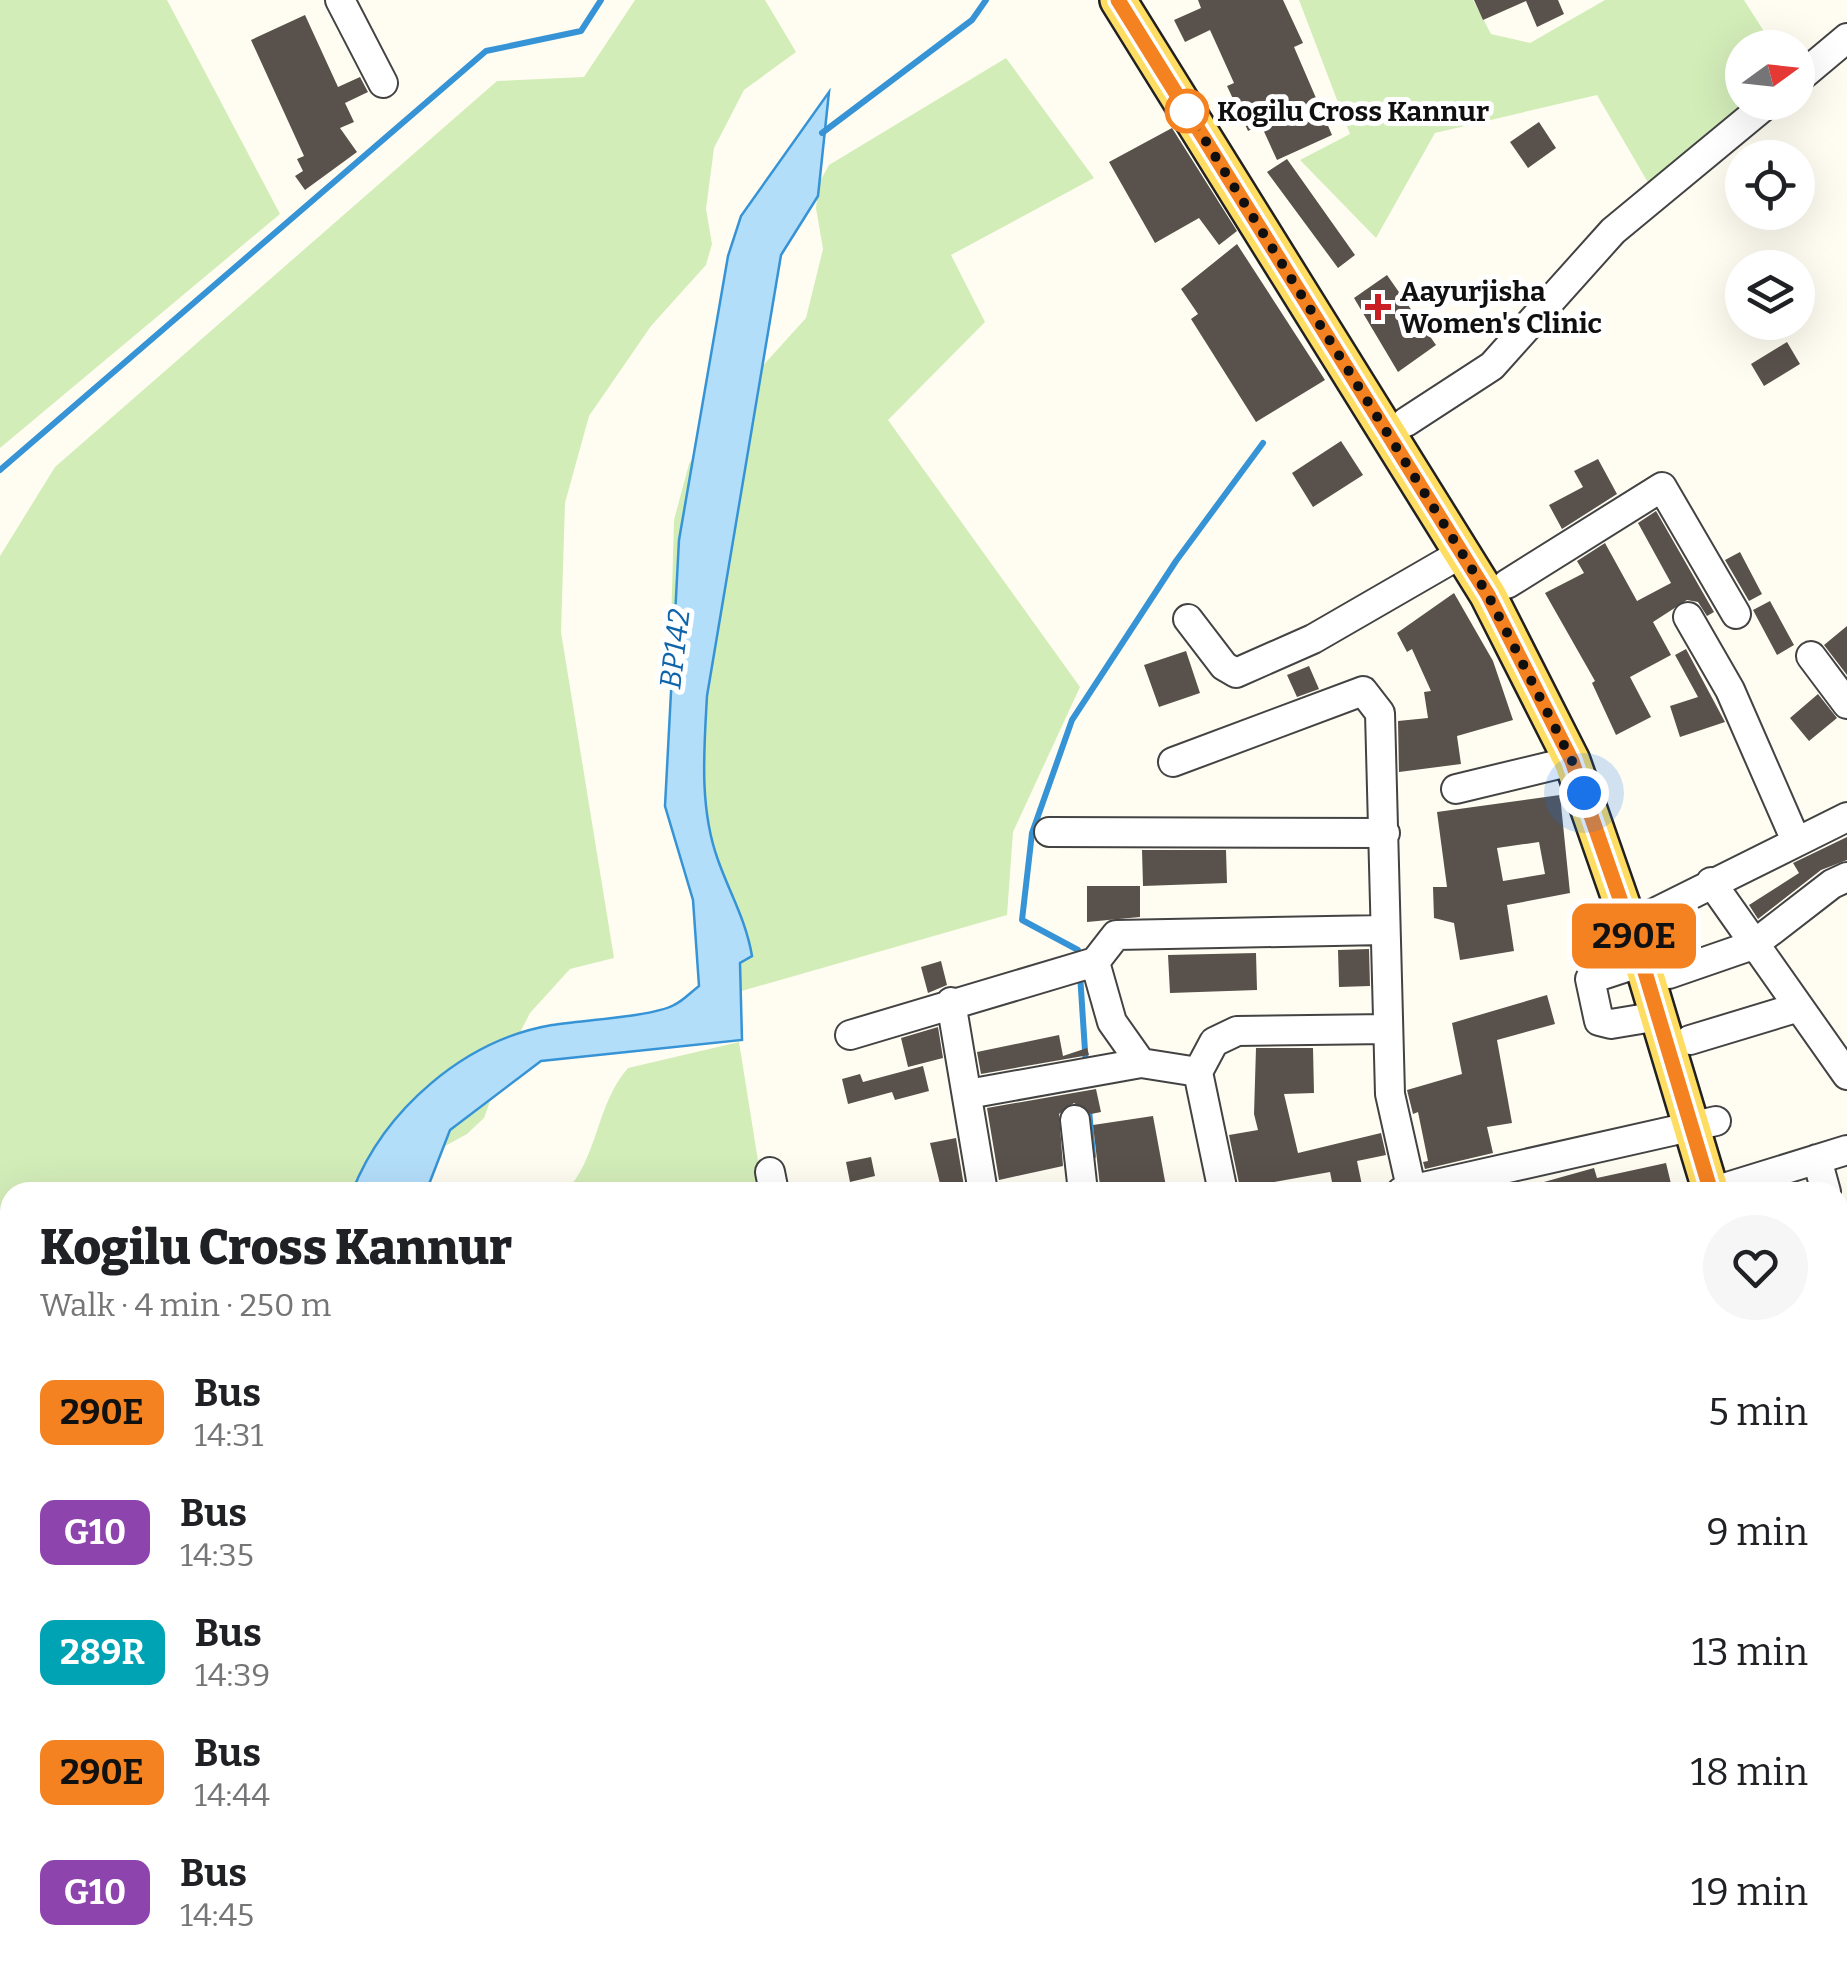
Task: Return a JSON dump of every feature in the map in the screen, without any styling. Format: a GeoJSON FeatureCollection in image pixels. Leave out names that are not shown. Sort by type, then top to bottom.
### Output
{"type":"FeatureCollection","features":[{"type":"Feature","properties":{"kind":"main road"},"geometry":{"type":"LineString","coordinates":[[1118,0],[1507,584],[1590,744],[1650,915],[1659,1016],[1705,1123]]}},
{"type":"Feature","properties":{"kind":"main road"},"geometry":{"type":"LineString","coordinates":[[1147,0],[1411,444],[1462,553],[1488,595],[1572,761],[1656,968],[1690,1040],[1705,1123],[1722,1182]]}},
{"type":"Feature","properties":{"kind":"street"},"geometry":{"type":"LineString","coordinates":[[340,0],[383,83]]}},
{"type":"Feature","properties":{"kind":"street"},"geometry":{"type":"LineString","coordinates":[[1815,65],[1847,38]]}},
{"type":"Feature","properties":{"kind":"street"},"geometry":{"type":"LineString","coordinates":[[1411,444],[1492,366],[1612,231],[1747,120]]}},
{"type":"Feature","properties":{"kind":"street"},"geometry":{"type":"LineString","coordinates":[[1507,584],[1662,487],[1736,614]]}},
{"type":"Feature","properties":{"kind":"street"},"geometry":{"type":"LineString","coordinates":[[1188,619],[1224,666],[1236,673],[1314,639],[1462,553]]}},
{"type":"Feature","properties":{"kind":"street"},"geometry":{"type":"LineString","coordinates":[[1688,617],[1730,690],[1796,841]]}},
{"type":"Feature","properties":{"kind":"street"},"geometry":{"type":"LineString","coordinates":[[1812,656],[1847,704]]}},
{"type":"Feature","properties":{"kind":"street"},"geometry":{"type":"LineString","coordinates":[[1173,762],[1363,691],[1380,713],[1390,1094],[1406,1182]]}},
{"type":"Feature","properties":{"kind":"street"},"geometry":{"type":"LineString","coordinates":[[1456,789],[1572,761]]}},
{"type":"Feature","properties":{"kind":"street"},"geometry":{"type":"LineString","coordinates":[[1650,915],[1847,817]]}},
{"type":"Feature","properties":{"kind":"street"},"geometry":{"type":"LineString","coordinates":[[1049,832],[1385,833]]}},
{"type":"Feature","properties":{"kind":"street"},"geometry":{"type":"LineString","coordinates":[[1659,1016],[1610,1024],[1600,1021],[1590,979],[1753,945],[1847,877]]}},
{"type":"Feature","properties":{"kind":"street"},"geometry":{"type":"LineString","coordinates":[[1712,882],[1847,1075]]}},
{"type":"Feature","properties":{"kind":"street"},"geometry":{"type":"LineString","coordinates":[[850,1034],[1095,962],[1116,935],[1384,930]]}},
{"type":"Feature","properties":{"kind":"street"},"geometry":{"type":"LineString","coordinates":[[1095,962],[1112,1022],[1141,1063]]}},
{"type":"Feature","properties":{"kind":"street"},"geometry":{"type":"LineString","coordinates":[[952,1002],[982,1182]]}},
{"type":"Feature","properties":{"kind":"street"},"geometry":{"type":"LineString","coordinates":[[1690,1040],[1799,1008]]}},
{"type":"Feature","properties":{"kind":"street"},"geometry":{"type":"LineString","coordinates":[[1221,1182],[1198,1072],[1214,1042],[1237,1031],[1388,1029]]}},
{"type":"Feature","properties":{"kind":"street"},"geometry":{"type":"LineString","coordinates":[[968,1094],[1141,1063],[1198,1072]]}},
{"type":"Feature","properties":{"kind":"street"},"geometry":{"type":"LineString","coordinates":[[1074,1120],[1082,1182]]}},
{"type":"Feature","properties":{"kind":"street"},"geometry":{"type":"LineString","coordinates":[[1516,1180],[1705,1123]]}},
{"type":"Feature","properties":{"kind":"street"},"geometry":{"type":"LineString","coordinates":[[1752,1182],[1847,1150]]}},
{"type":"Feature","properties":{"kind":"street"},"geometry":{"type":"LineString","coordinates":[[1817,1160],[1823,1182]]}},
{"type":"Feature","properties":{"kind":"green space"},"geometry":{"type":"Polygon","coordinates":[[[0,0],[167,0],[280,214],[0,448],[0,0]]]}},
{"type":"Feature","properties":{"kind":"green space"},"geometry":{"type":"Polygon","coordinates":[[[635,0],[765,0],[796,52],[744,90],[714,148],[706,209],[712,244],[706,265],[651,326],[589,416],[565,503],[561,632],[614,958],[570,969],[530,1013],[502,1068],[484,1118],[467,1134],[403,1169],[389,1182],[0,1182],[0,556],[55,467],[497,81],[584,77],[635,0]]]}},
{"type":"Feature","properties":{"kind":"green space"},"geometry":{"type":"Polygon","coordinates":[[[1299,0],[1473,0],[1491,34],[1530,43],[1605,0],[1744,0],[1763,30],[1725,30],[1725,120],[1731,120],[1650,186],[1597,95],[1435,133],[1376,238],[1300,160],[1350,134],[1299,0]]]}},
{"type":"Feature","properties":{"kind":"green space"},"geometry":{"type":"Polygon","coordinates":[[[1006,58],[1094,178],[951,255],[985,322],[888,420],[1080,687],[1013,832],[1007,915],[731,994],[671,625],[674,520],[689,464],[736,395],[806,318],[823,249],[816,208],[819,183],[829,165],[1006,58]]]}},
{"type":"Feature","properties":{"kind":"green space"},"geometry":{"type":"Polygon","coordinates":[[[739,1042],[761,1182],[573,1182],[609,1098],[628,1068],[739,1042]]]}},
{"type":"Feature","properties":{"kind":"water"},"geometry":{"type":"Polygon","coordinates":[[[829,92],[818,196],[781,255],[707,696],[704,779],[708,820],[752,956],[740,963],[742,1040],[541,1061],[450,1130],[430,1182],[357,1182],[384,1133],[406,1107],[458,1063],[519,1033],[663,1009],[699,986],[693,900],[665,806],[679,540],[728,256],[741,216],[829,92]]]}},
{"type":"Feature","properties":{"kind":"building"},"geometry":{"type":"Polygon","coordinates":[[[1198,0],[1283,0],[1303,43],[1294,47],[1332,135],[1277,160],[1261,125],[1248,131],[1227,86],[1234,83],[1210,30],[1185,42],[1174,20],[1201,8],[1198,0]]]}},
{"type":"Feature","properties":{"kind":"building"},"geometry":{"type":"Polygon","coordinates":[[[1474,0],[1558,0],[1564,14],[1537,27],[1526,1],[1483,20],[1474,0]]]}},
{"type":"Feature","properties":{"kind":"building"},"geometry":{"type":"Polygon","coordinates":[[[305,15],[338,87],[360,77],[368,92],[345,103],[354,122],[340,128],[357,152],[305,190],[295,176],[303,171],[297,159],[304,156],[251,40],[305,15]]]}},
{"type":"Feature","properties":{"kind":"building"},"geometry":{"type":"Polygon","coordinates":[[[1539,122],[1556,148],[1528,168],[1510,142],[1539,122]]]}},
{"type":"Feature","properties":{"kind":"building"},"geometry":{"type":"Polygon","coordinates":[[[1172,128],[1237,231],[1219,245],[1199,218],[1155,243],[1109,162],[1172,128]]]}},
{"type":"Feature","properties":{"kind":"building"},"geometry":{"type":"Polygon","coordinates":[[[1287,159],[1355,255],[1338,268],[1267,172],[1287,159]]]}},
{"type":"Feature","properties":{"kind":"building"},"geometry":{"type":"Polygon","coordinates":[[[1237,244],[1325,380],[1256,422],[1191,319],[1198,314],[1181,289],[1237,244]]]}},
{"type":"Feature","properties":{"kind":"building"},"geometry":{"type":"Polygon","coordinates":[[[1387,275],[1436,345],[1398,372],[1354,298],[1387,275]]]}},
{"type":"Feature","properties":{"kind":"building"},"geometry":{"type":"Polygon","coordinates":[[[1787,342],[1800,364],[1764,386],[1751,364],[1787,342]]]}},
{"type":"Feature","properties":{"kind":"building"},"geometry":{"type":"Polygon","coordinates":[[[1341,441],[1363,475],[1313,507],[1292,473],[1341,441]]]}},
{"type":"Feature","properties":{"kind":"building"},"geometry":{"type":"Polygon","coordinates":[[[1598,459],[1617,494],[1562,529],[1549,505],[1583,487],[1574,471],[1598,459]]]}},
{"type":"Feature","properties":{"kind":"building"},"geometry":{"type":"Polygon","coordinates":[[[1656,511],[1714,612],[1707,616],[1698,602],[1687,600],[1653,622],[1671,655],[1630,677],[1651,717],[1616,735],[1592,683],[1595,681],[1545,593],[1584,573],[1577,561],[1605,543],[1637,601],[1671,583],[1638,523],[1656,511]]]}},
{"type":"Feature","properties":{"kind":"building"},"geometry":{"type":"Polygon","coordinates":[[[1740,552],[1762,594],[1749,601],[1725,560],[1740,552]]]}},
{"type":"Feature","properties":{"kind":"building"},"geometry":{"type":"Polygon","coordinates":[[[1454,593],[1493,661],[1513,720],[1457,736],[1461,764],[1399,772],[1398,721],[1428,718],[1424,692],[1431,691],[1412,649],[1407,652],[1397,633],[1454,593]]]}},
{"type":"Feature","properties":{"kind":"building"},"geometry":{"type":"Polygon","coordinates":[[[1770,601],[1794,645],[1777,655],[1753,610],[1770,601]]]}},
{"type":"Feature","properties":{"kind":"building"},"geometry":{"type":"Polygon","coordinates":[[[1847,626],[1847,675],[1824,645],[1847,626]]]}},
{"type":"Feature","properties":{"kind":"building"},"geometry":{"type":"Polygon","coordinates":[[[1686,649],[1725,722],[1680,737],[1670,706],[1698,697],[1675,655],[1686,649]]]}},
{"type":"Feature","properties":{"kind":"building"},"geometry":{"type":"Polygon","coordinates":[[[1186,651],[1200,693],[1159,707],[1144,665],[1186,651]]]}},
{"type":"Feature","properties":{"kind":"building"},"geometry":{"type":"Polygon","coordinates":[[[1309,666],[1319,689],[1297,697],[1287,675],[1309,666]]]}},
{"type":"Feature","properties":{"kind":"building"},"geometry":{"type":"Polygon","coordinates":[[[1818,694],[1837,718],[1809,741],[1790,718],[1818,694]]]}},
{"type":"Feature","properties":{"kind":"building"},"geometry":{"type":"Polygon","coordinates":[[[1560,795],[1570,893],[1507,905],[1514,951],[1460,960],[1454,923],[1434,918],[1433,887],[1447,887],[1437,812],[1560,795]],[[1539,842],[1497,848],[1503,881],[1545,874],[1539,842]]]}},
{"type":"Feature","properties":{"kind":"building"},"geometry":{"type":"Polygon","coordinates":[[[1847,837],[1847,860],[1821,870],[1758,919],[1749,905],[1799,873],[1793,863],[1847,837]]]}},
{"type":"Feature","properties":{"kind":"building"},"geometry":{"type":"Polygon","coordinates":[[[1142,850],[1226,850],[1227,883],[1143,886],[1142,850]]]}},
{"type":"Feature","properties":{"kind":"building"},"geometry":{"type":"Polygon","coordinates":[[[1087,886],[1140,886],[1140,917],[1087,922],[1087,886]]]}},
{"type":"Feature","properties":{"kind":"building"},"geometry":{"type":"Polygon","coordinates":[[[1369,949],[1370,986],[1339,987],[1338,950],[1369,949]]]}},
{"type":"Feature","properties":{"kind":"building"},"geometry":{"type":"Polygon","coordinates":[[[1256,953],[1257,990],[1170,993],[1168,955],[1256,953]]]}},
{"type":"Feature","properties":{"kind":"building"},"geometry":{"type":"Polygon","coordinates":[[[941,961],[947,985],[928,993],[921,967],[941,961]]]}},
{"type":"Feature","properties":{"kind":"building"},"geometry":{"type":"Polygon","coordinates":[[[1547,995],[1555,1024],[1497,1040],[1512,1123],[1487,1127],[1493,1153],[1425,1169],[1423,1162],[1428,1161],[1418,1112],[1413,1114],[1407,1090],[1462,1074],[1452,1023],[1547,995]]]}},
{"type":"Feature","properties":{"kind":"building"},"geometry":{"type":"Polygon","coordinates":[[[938,1027],[943,1058],[908,1067],[901,1038],[938,1027]]]}},
{"type":"Feature","properties":{"kind":"building"},"geometry":{"type":"Polygon","coordinates":[[[1059,1035],[1063,1056],[1087,1048],[1089,1055],[981,1074],[977,1052],[1059,1035]]]}},
{"type":"Feature","properties":{"kind":"building"},"geometry":{"type":"Polygon","coordinates":[[[1256,1048],[1313,1048],[1314,1093],[1284,1094],[1298,1153],[1381,1133],[1386,1155],[1357,1161],[1361,1182],[1332,1182],[1330,1172],[1274,1182],[1239,1182],[1229,1135],[1258,1130],[1254,1114],[1256,1048]]]}},
{"type":"Feature","properties":{"kind":"building"},"geometry":{"type":"Polygon","coordinates":[[[923,1066],[929,1091],[895,1100],[892,1092],[848,1104],[842,1079],[860,1074],[863,1082],[923,1066]]]}},
{"type":"Feature","properties":{"kind":"building"},"geometry":{"type":"Polygon","coordinates":[[[1096,1089],[1101,1112],[1091,1114],[1074,1103],[1059,1114],[1063,1166],[999,1180],[987,1108],[1096,1089]]]}},
{"type":"Feature","properties":{"kind":"building"},"geometry":{"type":"Polygon","coordinates":[[[1153,1116],[1165,1182],[1100,1182],[1093,1125],[1153,1116]]]}},
{"type":"Feature","properties":{"kind":"building"},"geometry":{"type":"Polygon","coordinates":[[[956,1138],[963,1182],[940,1182],[930,1143],[956,1138]]]}},
{"type":"Feature","properties":{"kind":"building"},"geometry":{"type":"Polygon","coordinates":[[[871,1157],[875,1176],[850,1182],[846,1162],[871,1157]]]}},
{"type":"Feature","properties":{"kind":"building"},"geometry":{"type":"Polygon","coordinates":[[[1666,1163],[1671,1182],[1544,1182],[1594,1168],[1597,1178],[1666,1163]]]}},
{"type":"Feature","properties":{"kind":"waterway"},"geometry":{"type":"LineString","coordinates":[[0,470],[486,51],[581,31],[601,0]]}},
{"type":"Feature","properties":{"kind":"waterway","name":"BP142"},"geometry":{"type":"LineString","coordinates":[[822,133],[972,20],[986,0]]}},
{"type":"Feature","properties":{"kind":"waterway"},"geometry":{"type":"LineString","coordinates":[[1078,957],[1078,950],[1022,920],[1032,833],[1072,720],[1176,561],[1263,443]]}},
{"type":"Feature","properties":{"kind":"waterway"},"geometry":{"type":"LineString","coordinates":[[1080,974],[1086,1066]]}},
{"type":"Feature","properties":{"kind":"waterway"},"geometry":{"type":"LineString","coordinates":[[1089,1109],[1093,1156]]}},
{"type":"Feature","properties":{"kind":"bus line","name":"290E"},"geometry":{"type":"LineString","coordinates":[[1118,0],[1488,595],[1572,761],[1642,962],[1708,1182]]}},
{"type":"Feature","properties":{"kind":"place","name":"Kogilu Cross Kannur"},"geometry":{"type":"Point","coordinates":[1187,111]}},
{"type":"Feature","properties":{"kind":"place","name":"Aayurjisha Women's Clinic"},"geometry":{"type":"Point","coordinates":[1378,307]}},
{"type":"Feature","properties":{"kind":"route"},"geometry":{"type":"LineString","coordinates":[[1187,111],[1488,595],[1572,761],[1584,793]]}}]}
